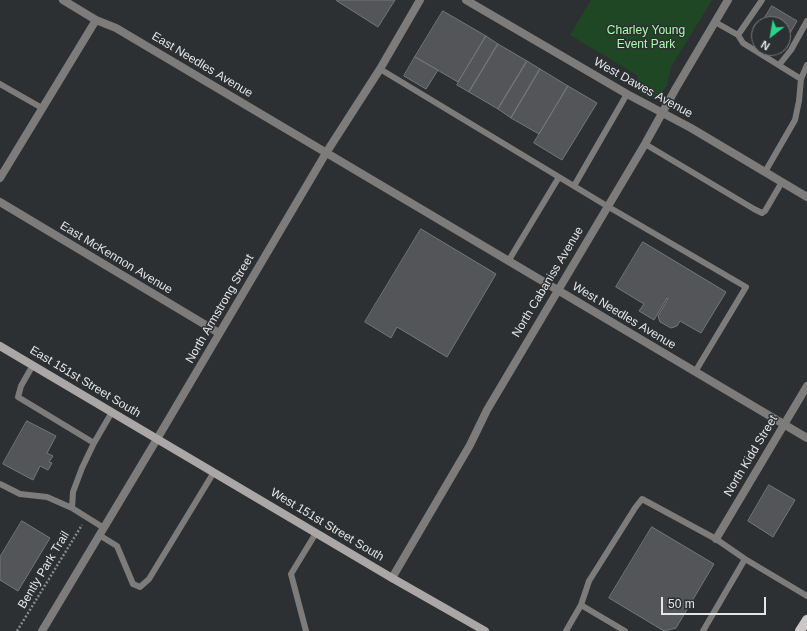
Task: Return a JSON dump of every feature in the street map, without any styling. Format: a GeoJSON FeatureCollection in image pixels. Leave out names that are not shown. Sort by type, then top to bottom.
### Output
{"type":"FeatureCollection","features":[{"type":"Feature","properties":{"kind":"main road","name":"East 151st Street South"},"geometry":{"type":"LineString","coordinates":[[0,346],[157,439]]}},
{"type":"Feature","properties":{"kind":"main road","name":"West 151st Street South"},"geometry":{"type":"LineString","coordinates":[[157,439],[392,578],[485,631]]}},
{"type":"Feature","properties":{"kind":"main road"},"geometry":{"type":"LineString","coordinates":[[800,631],[807,620]]}},
{"type":"Feature","properties":{"kind":"street","name":"East Needles Avenue"},"geometry":{"type":"LineString","coordinates":[[63,0],[96,20],[116,28],[326,153]]}},
{"type":"Feature","properties":{"kind":"street","name":"North Armstrong Street"},"geometry":{"type":"LineString","coordinates":[[42,631],[326,153],[380,69],[420,0]]}},
{"type":"Feature","properties":{"kind":"street","name":"West Dawes Avenue"},"geometry":{"type":"LineString","coordinates":[[466,0],[627,94],[691,128],[807,197]]}},
{"type":"Feature","properties":{"kind":"street","name":"North Cabaniss Avenue"},"geometry":{"type":"LineString","coordinates":[[392,578],[470,445],[487,410],[645,144],[661,113],[728,0]]}},
{"type":"Feature","properties":{"kind":"street"},"geometry":{"type":"LineString","coordinates":[[0,178],[96,20]]}},
{"type":"Feature","properties":{"kind":"street","name":"West Needles Avenue"},"geometry":{"type":"LineString","coordinates":[[326,153],[807,438]]}},
{"type":"Feature","properties":{"kind":"street","name":"East McKennon Avenue"},"geometry":{"type":"LineString","coordinates":[[0,202],[219,334]]}},
{"type":"Feature","properties":{"kind":"street","name":"North Kidd Street"},"geometry":{"type":"LineString","coordinates":[[716,539],[807,386]]}},
{"type":"Feature","properties":{"kind":"lane"},"geometry":{"type":"LineString","coordinates":[[738,35],[762,0]]}},
{"type":"Feature","properties":{"kind":"lane"},"geometry":{"type":"LineString","coordinates":[[779,65],[790,50],[807,21]]}},
{"type":"Feature","properties":{"kind":"lane"},"geometry":{"type":"LineString","coordinates":[[715,22],[738,35],[743,43],[801,79]]}},
{"type":"Feature","properties":{"kind":"lane"},"geometry":{"type":"LineString","coordinates":[[765,172],[795,120],[799,101],[801,79],[807,65]]}},
{"type":"Feature","properties":{"kind":"lane"},"geometry":{"type":"LineString","coordinates":[[380,69],[607,206],[746,287],[695,372]]}},
{"type":"Feature","properties":{"kind":"lane"},"geometry":{"type":"LineString","coordinates":[[0,84],[42,108]]}},
{"type":"Feature","properties":{"kind":"lane"},"geometry":{"type":"LineString","coordinates":[[574,186],[627,94]]}},
{"type":"Feature","properties":{"kind":"lane"},"geometry":{"type":"LineString","coordinates":[[645,144],[762,213],[782,182]]}},
{"type":"Feature","properties":{"kind":"lane"},"geometry":{"type":"LineString","coordinates":[[508,260],[559,177]]}},
{"type":"Feature","properties":{"kind":"lane"},"geometry":{"type":"LineString","coordinates":[[33,365],[21,386],[18,398],[94,443]]}},
{"type":"Feature","properties":{"kind":"lane"},"geometry":{"type":"LineString","coordinates":[[72,508],[73,492],[94,443],[112,412]]}},
{"type":"Feature","properties":{"kind":"lane"},"geometry":{"type":"LineString","coordinates":[[99,536],[116,546],[133,584],[140,586],[149,578],[214,472]]}},
{"type":"Feature","properties":{"kind":"lane"},"geometry":{"type":"LineString","coordinates":[[0,484],[20,494],[47,497],[72,508],[104,528]]}},
{"type":"Feature","properties":{"kind":"lane"},"geometry":{"type":"LineString","coordinates":[[566,631],[581,605],[589,581],[642,499],[716,539],[745,559],[807,596]]}},
{"type":"Feature","properties":{"kind":"lane"},"geometry":{"type":"LineString","coordinates":[[306,631],[291,574],[316,533]]}},
{"type":"Feature","properties":{"kind":"lane"},"geometry":{"type":"LineString","coordinates":[[703,631],[745,559]]}},
{"type":"Feature","properties":{"kind":"lane"},"geometry":{"type":"LineString","coordinates":[[581,605],[625,631]]}},
{"type":"Feature","properties":{"kind":"path","name":"Bently Park Trail"},"geometry":{"type":"LineString","coordinates":[[17,631],[86,517]]}},
{"type":"Feature","properties":{"kind":"green space","name":"Charley Young Event Park"},"geometry":{"type":"Polygon","coordinates":[[[591,0],[712,0],[671,67],[667,85],[658,98],[647,97],[640,92],[637,75],[570,35],[591,0]]]}},
{"type":"Feature","properties":{"kind":"building"},"geometry":{"type":"Polygon","coordinates":[[[337,0],[395,0],[378,27],[337,0]]]}},
{"type":"Feature","properties":{"kind":"building"},"geometry":{"type":"Polygon","coordinates":[[[772,6],[789,16],[766,16],[772,6]]]}},
{"type":"Feature","properties":{"kind":"building"},"geometry":{"type":"Polygon","coordinates":[[[443,11],[486,36],[458,82],[415,57],[443,11]]]}},
{"type":"Feature","properties":{"kind":"building"},"geometry":{"type":"Polygon","coordinates":[[[791,17],[797,21],[791,31],[791,17]]]}},
{"type":"Feature","properties":{"kind":"building"},"geometry":{"type":"Polygon","coordinates":[[[486,36],[498,44],[469,92],[457,85],[486,36]]]}},
{"type":"Feature","properties":{"kind":"building"},"geometry":{"type":"Polygon","coordinates":[[[498,44],[527,61],[498,109],[469,92],[498,44]]]}},
{"type":"Feature","properties":{"kind":"building"},"geometry":{"type":"Polygon","coordinates":[[[415,57],[438,70],[426,89],[404,76],[415,57]]]}},
{"type":"Feature","properties":{"kind":"building"},"geometry":{"type":"Polygon","coordinates":[[[527,61],[540,69],[511,118],[498,109],[527,61]]]}},
{"type":"Feature","properties":{"kind":"building"},"geometry":{"type":"Polygon","coordinates":[[[540,69],[568,86],[539,134],[511,118],[540,69]]]}},
{"type":"Feature","properties":{"kind":"building"},"geometry":{"type":"Polygon","coordinates":[[[568,86],[597,103],[562,160],[534,143],[568,86]]]}},
{"type":"Feature","properties":{"kind":"building"},"geometry":{"type":"Polygon","coordinates":[[[421,229],[496,274],[447,357],[397,327],[391,338],[365,322],[421,229]]]}},
{"type":"Feature","properties":{"kind":"building"},"geometry":{"type":"Polygon","coordinates":[[[643,242],[726,292],[701,333],[680,321],[677,326],[671,328],[660,322],[658,316],[668,299],[667,298],[654,320],[639,311],[644,304],[616,287],[643,242]]]}},
{"type":"Feature","properties":{"kind":"building"},"geometry":{"type":"Polygon","coordinates":[[[27,421],[56,436],[47,453],[53,456],[49,462],[52,463],[48,470],[40,466],[33,480],[3,464],[27,421]]]}},
{"type":"Feature","properties":{"kind":"building"},"geometry":{"type":"Polygon","coordinates":[[[769,485],[795,500],[773,537],[748,521],[769,485]]]}},
{"type":"Feature","properties":{"kind":"building"},"geometry":{"type":"Polygon","coordinates":[[[22,521],[50,538],[18,591],[0,580],[0,557],[22,521]]]}},
{"type":"Feature","properties":{"kind":"building"},"geometry":{"type":"Polygon","coordinates":[[[652,527],[714,564],[676,628],[664,631],[609,598],[652,527]]]}}]}
